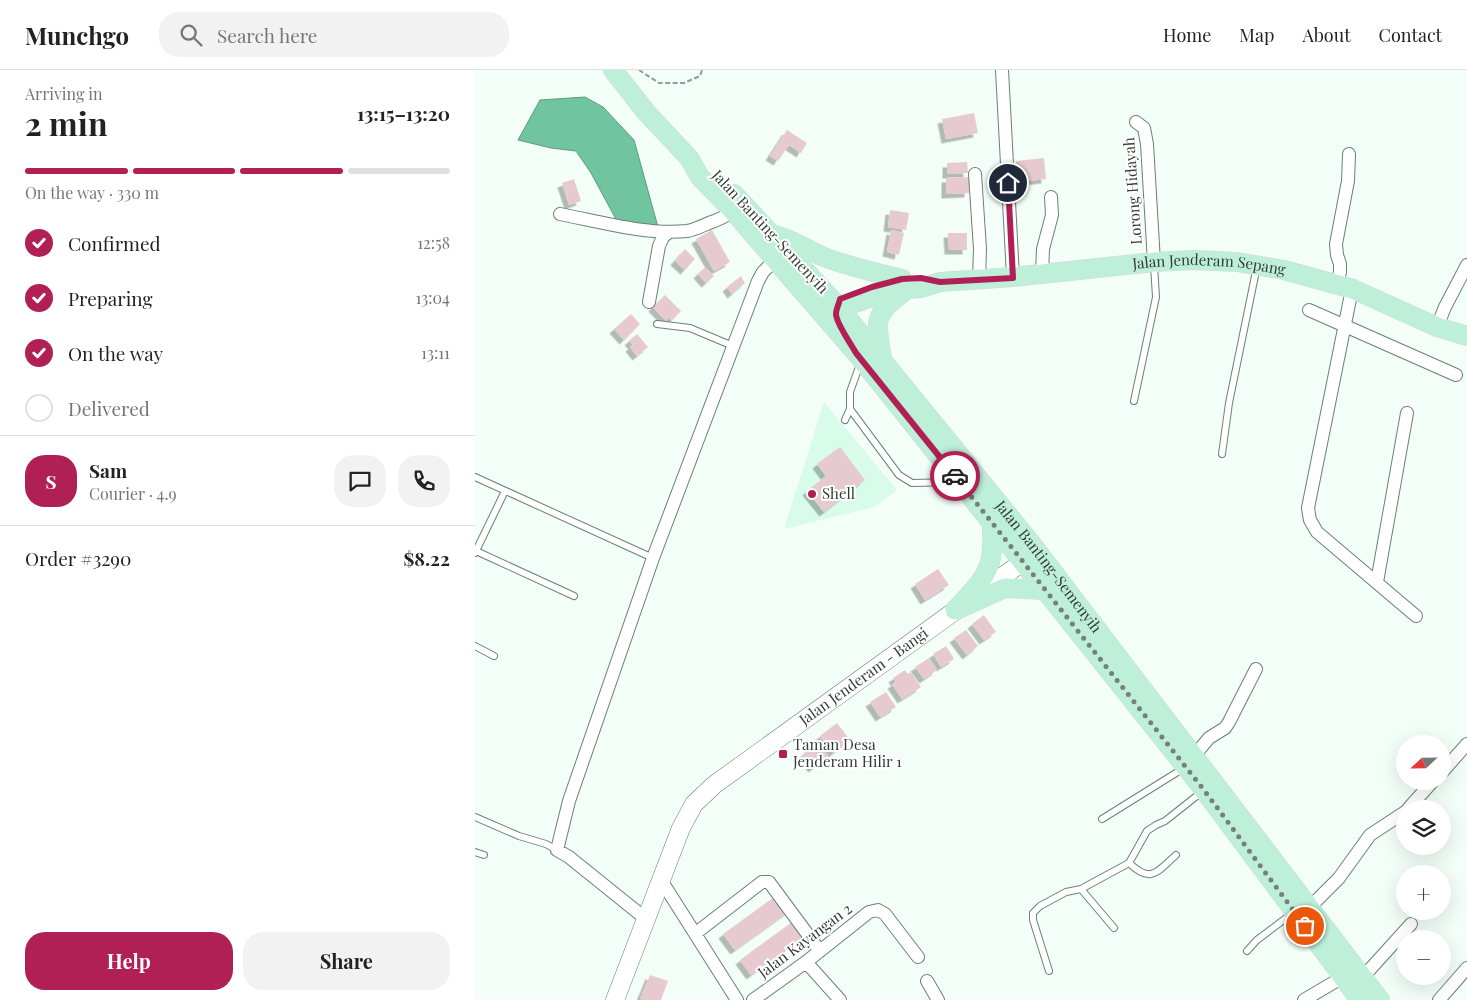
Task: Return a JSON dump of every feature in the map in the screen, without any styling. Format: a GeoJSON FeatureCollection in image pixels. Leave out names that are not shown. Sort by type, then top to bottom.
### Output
{"type":"FeatureCollection","features":[{"type":"Feature","properties":{"kind":"main road","name":"Jalan Banting-Semenyih"},"geometry":{"type":"LineString","coordinates":[[613,70],[647,112],[689,158],[700,177],[733,211],[859,356],[992,523],[1030,556],[1045,590],[1190,761],[1204,790],[1302,910],[1363,978],[1380,1000]]}},
{"type":"Feature","properties":{"kind":"main road","name":"Jalan Banting-Semenyih"},"geometry":{"type":"LineString","coordinates":[[689,158],[707,165],[838,306],[882,360],[1302,910],[1343,977],[1360,1000]]}},
{"type":"Feature","properties":{"kind":"main road"},"geometry":{"type":"LineString","coordinates":[[771,234],[783,237],[823,256],[905,284],[879,319],[877,327],[882,360]]}},
{"type":"Feature","properties":{"kind":"main road","name":"Jalan Jenderam Sepang"},"geometry":{"type":"LineString","coordinates":[[838,306],[843,307],[905,284],[921,288],[940,282],[1013,278],[1154,262],[1193,260],[1237,262],[1284,270],[1344,286],[1437,327],[1467,336]]}},
{"type":"Feature","properties":{"kind":"main road"},"geometry":{"type":"LineString","coordinates":[[808,298],[820,304],[838,306],[836,317],[838,322],[859,356]]}},
{"type":"Feature","properties":{"kind":"main road"},"geometry":{"type":"LineString","coordinates":[[955,610],[987,572],[991,560],[992,523]]}},
{"type":"Feature","properties":{"kind":"main road","name":"Jalan Jenderam - Bangi"},"geometry":{"type":"LineString","coordinates":[[615,1000],[681,828],[694,804],[714,785],[1030,556]]}},
{"type":"Feature","properties":{"kind":"main road"},"geometry":{"type":"LineString","coordinates":[[955,610],[1005,588],[1045,590]]}},
{"type":"Feature","properties":{"kind":"street"},"geometry":{"type":"LineString","coordinates":[[1002,70],[1013,278]]}},
{"type":"Feature","properties":{"kind":"street","name":"Lorong Hidayah"},"geometry":{"type":"LineString","coordinates":[[1136,122],[1144,128],[1147,144],[1154,262]]}},
{"type":"Feature","properties":{"kind":"street"},"geometry":{"type":"LineString","coordinates":[[1349,154],[1348,181],[1336,244],[1344,286],[1345,326],[1308,508],[1310,520],[1317,532],[1416,616]]}},
{"type":"Feature","properties":{"kind":"street"},"geometry":{"type":"LineString","coordinates":[[975,174],[980,249],[979,279]]}},
{"type":"Feature","properties":{"kind":"street"},"geometry":{"type":"LineString","coordinates":[[1042,274],[1043,249],[1052,215],[1051,197]]}},
{"type":"Feature","properties":{"kind":"street"},"geometry":{"type":"LineString","coordinates":[[560,214],[641,230],[669,232],[677,230],[687,231],[726,217],[733,211]]}},
{"type":"Feature","properties":{"kind":"street"},"geometry":{"type":"LineString","coordinates":[[649,302],[659,246],[663,237],[669,232]]}},
{"type":"Feature","properties":{"kind":"street"},"geometry":{"type":"LineString","coordinates":[[646,918],[569,857],[557,850],[569,801],[653,558],[758,281],[763,272],[775,260]]}},
{"type":"Feature","properties":{"kind":"street"},"geometry":{"type":"LineString","coordinates":[[1437,327],[1445,307],[1467,265]]}},
{"type":"Feature","properties":{"kind":"street"},"geometry":{"type":"LineString","coordinates":[[1309,310],[1456,374]]}},
{"type":"Feature","properties":{"kind":"street"},"geometry":{"type":"LineString","coordinates":[[1377,582],[1407,413]]}},
{"type":"Feature","properties":{"kind":"street"},"geometry":{"type":"LineString","coordinates":[[1190,761],[1209,738],[1225,728],[1255,669]]}},
{"type":"Feature","properties":{"kind":"street"},"geometry":{"type":"LineString","coordinates":[[1451,762],[1467,744]]}},
{"type":"Feature","properties":{"kind":"street"},"geometry":{"type":"LineString","coordinates":[[1416,800],[1425,790]]}},
{"type":"Feature","properties":{"kind":"street"},"geometry":{"type":"LineString","coordinates":[[1302,910],[1339,878],[1370,835],[1396,818]]}},
{"type":"Feature","properties":{"kind":"street"},"geometry":{"type":"LineString","coordinates":[[661,880],[737,1000]]}},
{"type":"Feature","properties":{"kind":"street"},"geometry":{"type":"LineString","coordinates":[[696,933],[765,881],[769,882],[820,951]]}},
{"type":"Feature","properties":{"kind":"street","name":"Jalan Kayangan 2"},"geometry":{"type":"LineString","coordinates":[[753,1000],[806,962],[869,912],[878,910],[885,914],[919,957]]}},
{"type":"Feature","properties":{"kind":"street"},"geometry":{"type":"LineString","coordinates":[[1363,978],[1411,924]]}},
{"type":"Feature","properties":{"kind":"street"},"geometry":{"type":"LineString","coordinates":[[806,962],[840,1000]]}},
{"type":"Feature","properties":{"kind":"street"},"geometry":{"type":"LineString","coordinates":[[1439,1000],[1467,968]]}},
{"type":"Feature","properties":{"kind":"street"},"geometry":{"type":"LineString","coordinates":[[1303,1000],[1343,977]]}},
{"type":"Feature","properties":{"kind":"street"},"geometry":{"type":"LineString","coordinates":[[927,981],[938,1000]]}},
{"type":"Feature","properties":{"kind":"lane"},"geometry":{"type":"LineString","coordinates":[[1134,401],[1156,297],[1154,262]]}},
{"type":"Feature","properties":{"kind":"lane"},"geometry":{"type":"LineString","coordinates":[[1222,454],[1229,403],[1257,266]]}},
{"type":"Feature","properties":{"kind":"lane"},"geometry":{"type":"LineString","coordinates":[[657,324],[690,328],[733,346]]}},
{"type":"Feature","properties":{"kind":"lane"},"geometry":{"type":"LineString","coordinates":[[845,420],[850,409],[849,392],[859,356]]}},
{"type":"Feature","properties":{"kind":"lane"},"geometry":{"type":"LineString","coordinates":[[850,409],[899,474],[912,483],[959,482]]}},
{"type":"Feature","properties":{"kind":"lane"},"geometry":{"type":"LineString","coordinates":[[475,477],[653,558]]}},
{"type":"Feature","properties":{"kind":"lane"},"geometry":{"type":"LineString","coordinates":[[505,491],[476,552],[574,596]]}},
{"type":"Feature","properties":{"kind":"lane"},"geometry":{"type":"LineString","coordinates":[[475,646],[495,656]]}},
{"type":"Feature","properties":{"kind":"lane"},"geometry":{"type":"LineString","coordinates":[[1102,818],[1190,761]]}},
{"type":"Feature","properties":{"kind":"lane"},"geometry":{"type":"LineString","coordinates":[[1049,971],[1033,920],[1033,913],[1040,906],[1066,892],[1081,889],[1129,862],[1147,831],[1156,824],[1165,821],[1204,790]]}},
{"type":"Feature","properties":{"kind":"lane"},"geometry":{"type":"LineString","coordinates":[[475,817],[557,850]]}},
{"type":"Feature","properties":{"kind":"lane"},"geometry":{"type":"LineString","coordinates":[[475,852],[484,855]]}},
{"type":"Feature","properties":{"kind":"lane"},"geometry":{"type":"LineString","coordinates":[[1129,862],[1140,873],[1149,875],[1158,872],[1176,856]]}},
{"type":"Feature","properties":{"kind":"lane"},"geometry":{"type":"LineString","coordinates":[[1081,889],[1114,928]]}},
{"type":"Feature","properties":{"kind":"lane"},"geometry":{"type":"LineString","coordinates":[[1247,951],[1257,940],[1302,910]]}},
{"type":"Feature","properties":{"kind":"path"},"geometry":{"type":"LineString","coordinates":[[639,70],[659,83],[684,83],[700,76],[702,70]]}},
{"type":"Feature","properties":{"kind":"shaded area"},"geometry":{"type":"Polygon","coordinates":[[[585,97],[603,107],[634,140],[658,227],[618,223],[591,173],[576,151],[551,148],[518,140],[540,100],[585,97]]]}},
{"type":"Feature","properties":{"kind":"shaded area"},"geometry":{"type":"Polygon","coordinates":[[[824,402],[897,490],[874,507],[784,529],[824,402]]]}},
{"type":"Feature","properties":{"kind":"building"},"geometry":{"type":"Polygon","coordinates":[[[974,113],[978,133],[946,139],[942,119],[974,113]]]}},
{"type":"Feature","properties":{"kind":"building"},"geometry":{"type":"Polygon","coordinates":[[[787,130],[807,143],[801,153],[789,145],[778,161],[770,156],[787,130]]]}},
{"type":"Feature","properties":{"kind":"building"},"geometry":{"type":"Polygon","coordinates":[[[1044,158],[1046,179],[1028,181],[1027,177],[1018,178],[1016,161],[1044,158]]]}},
{"type":"Feature","properties":{"kind":"building"},"geometry":{"type":"Polygon","coordinates":[[[967,162],[968,173],[947,174],[947,163],[967,162]]]}},
{"type":"Feature","properties":{"kind":"building"},"geometry":{"type":"Polygon","coordinates":[[[969,177],[969,193],[946,194],[946,178],[969,177]]]}},
{"type":"Feature","properties":{"kind":"building"},"geometry":{"type":"Polygon","coordinates":[[[574,179],[581,201],[569,205],[562,183],[574,179]]]}},
{"type":"Feature","properties":{"kind":"building"},"geometry":{"type":"Polygon","coordinates":[[[890,210],[909,213],[906,230],[888,227],[890,210]]]}},
{"type":"Feature","properties":{"kind":"building"},"geometry":{"type":"Polygon","coordinates":[[[712,230],[730,262],[714,271],[696,239],[712,230]]]}},
{"type":"Feature","properties":{"kind":"building"},"geometry":{"type":"Polygon","coordinates":[[[891,230],[904,233],[899,255],[887,252],[891,230]]]}},
{"type":"Feature","properties":{"kind":"building"},"geometry":{"type":"Polygon","coordinates":[[[948,233],[967,233],[967,250],[949,250],[948,233]]]}},
{"type":"Feature","properties":{"kind":"building"},"geometry":{"type":"Polygon","coordinates":[[[685,249],[695,259],[685,270],[675,261],[685,249]]]}},
{"type":"Feature","properties":{"kind":"building"},"geometry":{"type":"Polygon","coordinates":[[[705,267],[714,276],[706,283],[698,274],[705,267]]]}},
{"type":"Feature","properties":{"kind":"building"},"geometry":{"type":"Polygon","coordinates":[[[741,276],[745,283],[732,294],[727,287],[741,276]]]}},
{"type":"Feature","properties":{"kind":"building"},"geometry":{"type":"Polygon","coordinates":[[[665,295],[681,311],[672,320],[669,318],[666,321],[653,307],[665,295]]]}},
{"type":"Feature","properties":{"kind":"building"},"geometry":{"type":"Polygon","coordinates":[[[631,314],[640,324],[624,340],[614,329],[631,314]]]}},
{"type":"Feature","properties":{"kind":"building"},"geometry":{"type":"Polygon","coordinates":[[[637,334],[648,347],[637,356],[630,347],[633,345],[629,341],[637,334]]]}},
{"type":"Feature","properties":{"kind":"building"},"geometry":{"type":"Polygon","coordinates":[[[840,447],[865,480],[824,512],[807,491],[826,476],[817,464],[840,447]]]}},
{"type":"Feature","properties":{"kind":"building"},"geometry":{"type":"Polygon","coordinates":[[[938,569],[949,585],[925,600],[915,584],[938,569]]]}},
{"type":"Feature","properties":{"kind":"building"},"geometry":{"type":"Polygon","coordinates":[[[984,615],[996,632],[984,640],[972,624],[984,615]]]}},
{"type":"Feature","properties":{"kind":"building"},"geometry":{"type":"Polygon","coordinates":[[[966,630],[978,646],[967,655],[954,638],[966,630]]]}},
{"type":"Feature","properties":{"kind":"building"},"geometry":{"type":"Polygon","coordinates":[[[946,646],[954,659],[941,667],[933,654],[946,646]]]}},
{"type":"Feature","properties":{"kind":"building"},"geometry":{"type":"Polygon","coordinates":[[[929,658],[937,670],[924,679],[915,667],[929,658]]]}},
{"type":"Feature","properties":{"kind":"building"},"geometry":{"type":"Polygon","coordinates":[[[905,670],[908,674],[911,672],[921,687],[902,699],[892,684],[896,682],[893,678],[905,670]]]}},
{"type":"Feature","properties":{"kind":"building"},"geometry":{"type":"Polygon","coordinates":[[[886,692],[896,707],[880,717],[870,702],[886,692]]]}},
{"type":"Feature","properties":{"kind":"building"},"geometry":{"type":"Polygon","coordinates":[[[837,723],[850,740],[833,753],[820,736],[837,723]]]}},
{"type":"Feature","properties":{"kind":"building"},"geometry":{"type":"Polygon","coordinates":[[[818,742],[828,756],[813,768],[802,755],[818,742]]]}},
{"type":"Feature","properties":{"kind":"building"},"geometry":{"type":"Polygon","coordinates":[[[777,895],[789,911],[735,950],[723,934],[777,895]]]}},
{"type":"Feature","properties":{"kind":"building"},"geometry":{"type":"Polygon","coordinates":[[[792,922],[803,937],[751,975],[740,960],[792,922]]]}},
{"type":"Feature","properties":{"kind":"building"},"geometry":{"type":"Polygon","coordinates":[[[650,975],[668,981],[661,1000],[640,999],[650,975]]]}},
{"type":"Feature","properties":{"kind":"way so far"},"geometry":{"type":"LineString","coordinates":[[955,476],[1204,790],[1305,926]]}},
{"type":"Feature","properties":{"kind":"place","name":"Shell"},"geometry":{"type":"Point","coordinates":[812,494]}},
{"type":"Feature","properties":{"kind":"place","name":"Taman Desa Jenderam Hilir 1"},"geometry":{"type":"Point","coordinates":[783,754]}},
{"type":"Feature","properties":{"kind":"route"},"geometry":{"type":"LineString","coordinates":[[955,476],[856,353],[838,322],[836,311],[840,299],[872,287],[902,279],[921,278],[940,282],[1013,278],[1008,183]]}}]}
